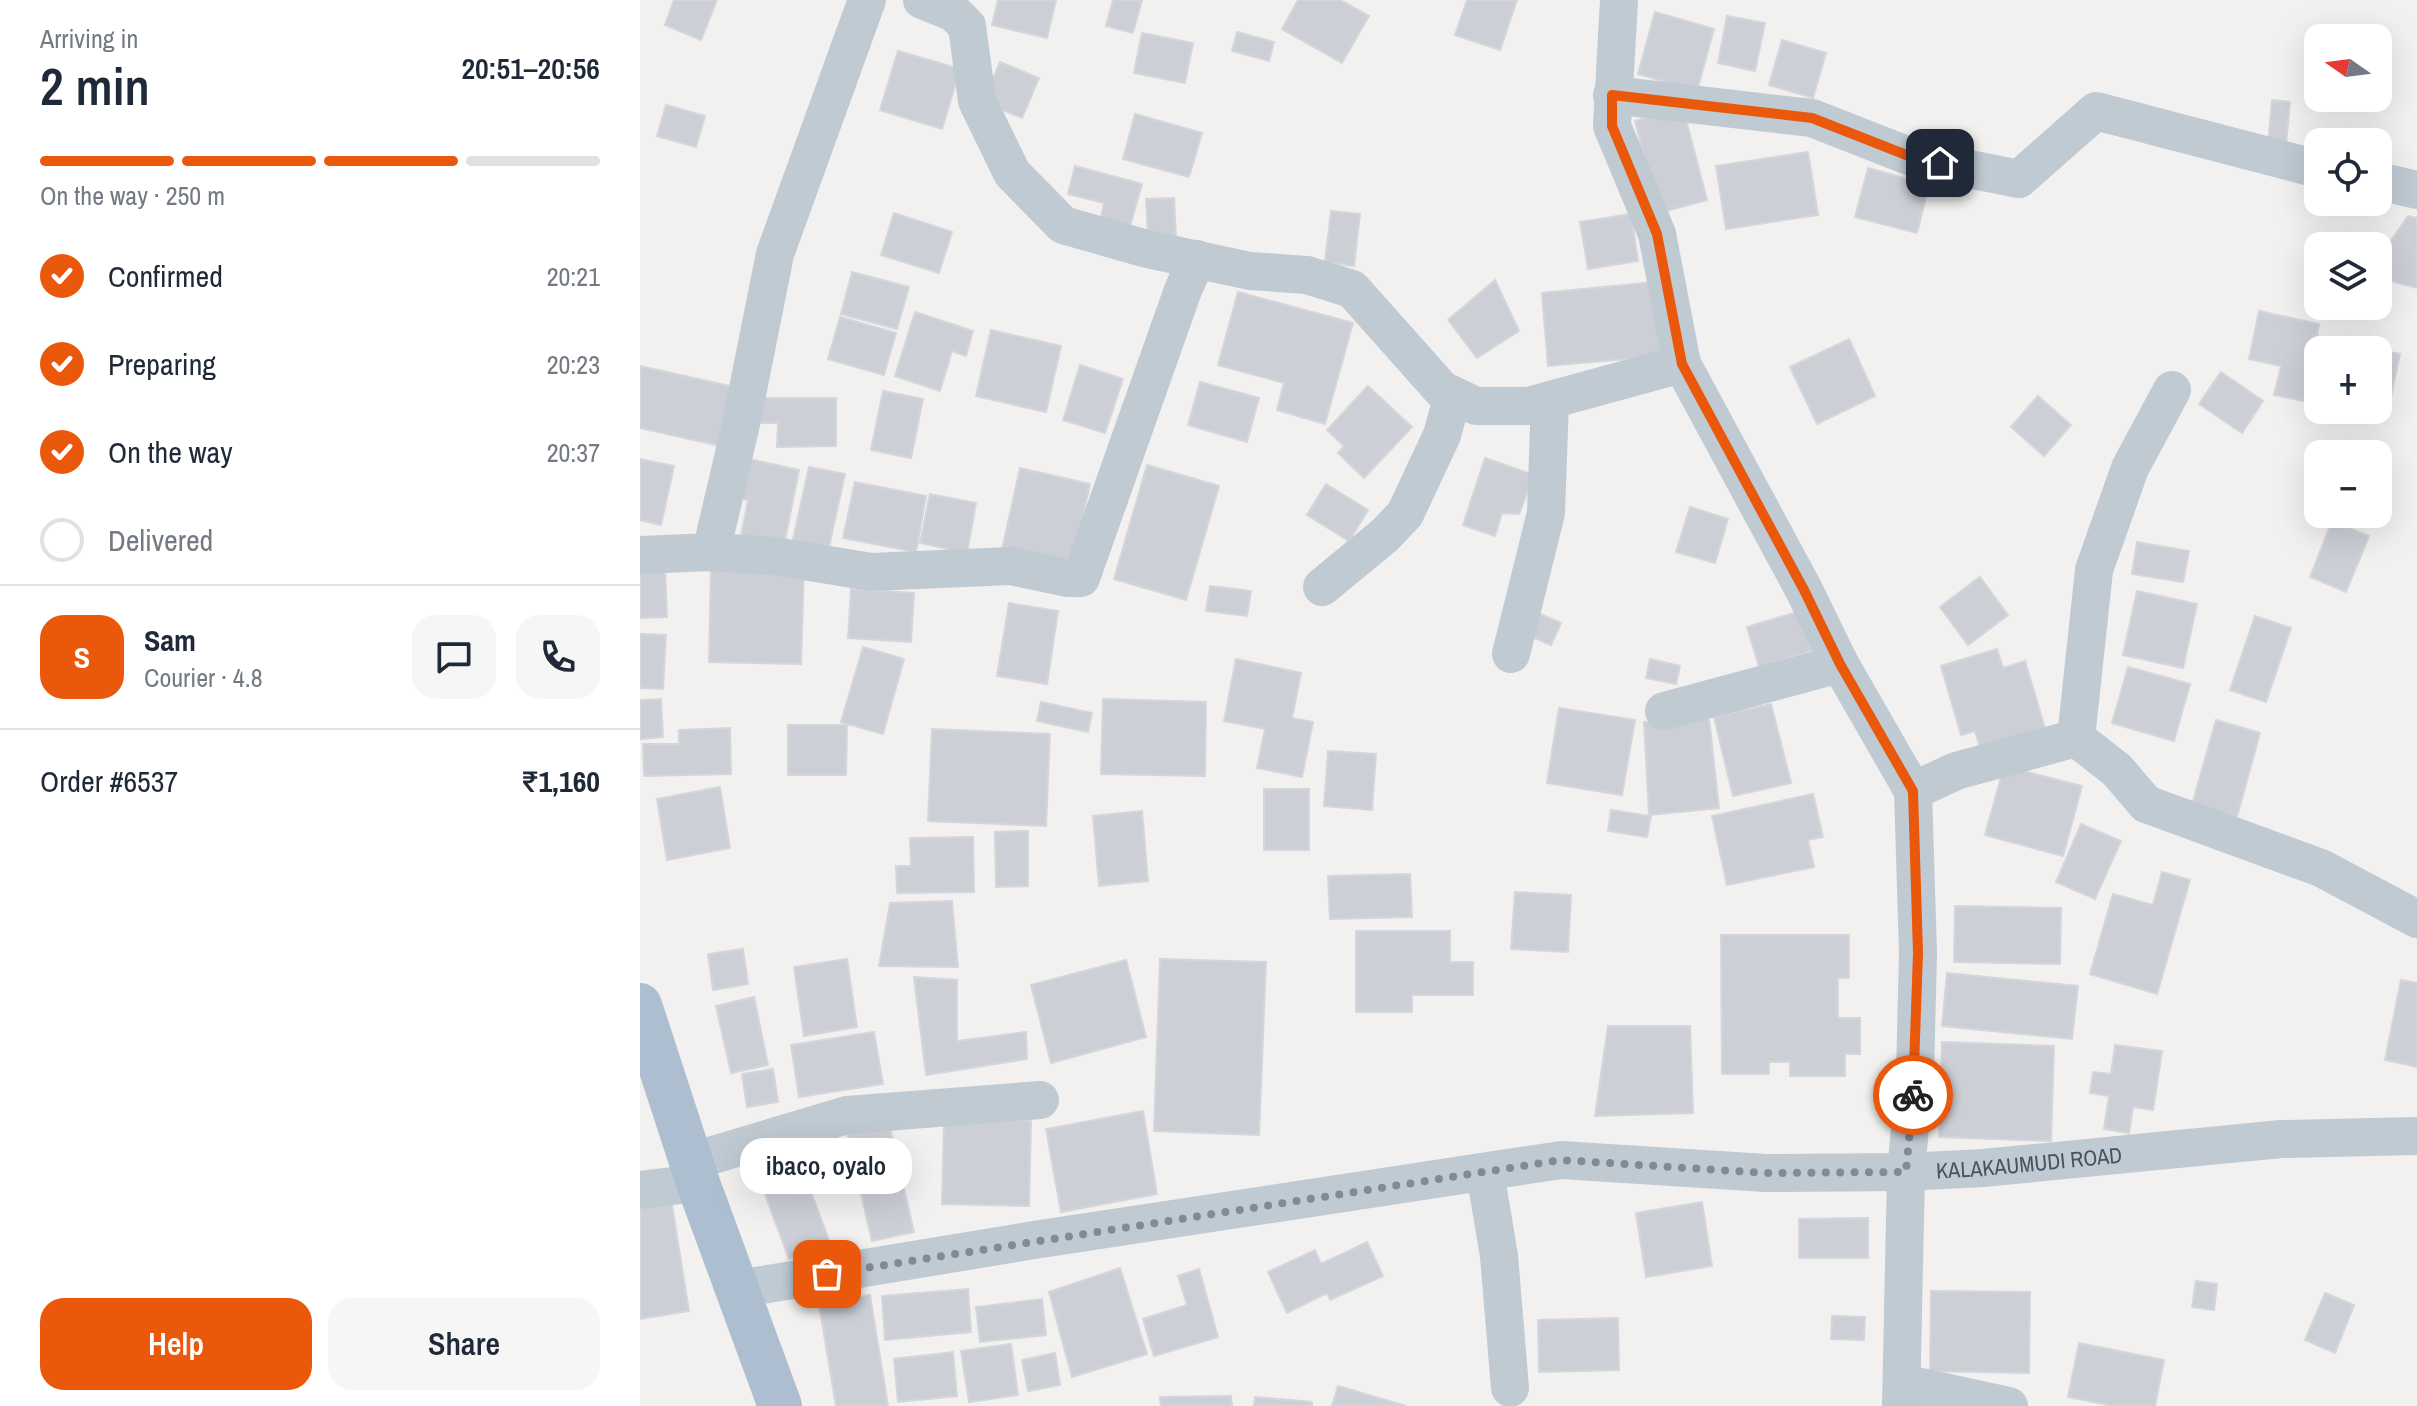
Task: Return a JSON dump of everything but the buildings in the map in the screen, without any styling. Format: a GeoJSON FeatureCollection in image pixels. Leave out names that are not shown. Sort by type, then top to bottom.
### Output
{"type":"FeatureCollection","features":[{"type":"Feature","properties":{"kind":"main road"},"geometry":{"type":"LineString","coordinates":[[640,1005],[695,1172],[780,1406]]}},
{"type":"Feature","properties":{"kind":"street"},"geometry":{"type":"LineString","coordinates":[[711,552],[741,424],[775,254],[867,0]]}},
{"type":"Feature","properties":{"kind":"street"},"geometry":{"type":"LineString","coordinates":[[922,0],[954,13],[967,26],[977,101],[1012,173],[1063,225],[1147,249],[1250,271],[1307,275],[1352,289],[1442,390],[1476,406],[1528,406],[1682,364]]}},
{"type":"Feature","properties":{"kind":"street"},"geometry":{"type":"LineString","coordinates":[[1619,0],[1612,126],[1657,234],[1682,364],[1804,590],[1840,664],[1913,791],[1918,953],[1915,1073],[1906,1172],[1902,1394],[2009,1406]]}},
{"type":"Feature","properties":{"kind":"street"},"geometry":{"type":"LineString","coordinates":[[1612,95],[1812,118],[1914,158],[2019,179],[2096,111],[2304,165]]}},
{"type":"Feature","properties":{"kind":"street"},"geometry":{"type":"LineString","coordinates":[[2392,184],[2417,190]]}},
{"type":"Feature","properties":{"kind":"street"},"geometry":{"type":"LineString","coordinates":[[640,555],[711,552],[774,556],[871,572],[1011,566],[1081,578],[1183,290],[1197,259]]}},
{"type":"Feature","properties":{"kind":"street"},"geometry":{"type":"LineString","coordinates":[[2076,738],[2094,570],[2130,468],[2172,390]]}},
{"type":"Feature","properties":{"kind":"street"},"geometry":{"type":"LineString","coordinates":[[1322,587],[1385,535],[1405,514],[1442,435],[1453,395]]}},
{"type":"Feature","properties":{"kind":"street"},"geometry":{"type":"LineString","coordinates":[[1511,654],[1546,513],[1550,400]]}},
{"type":"Feature","properties":{"kind":"street"},"geometry":{"type":"LineString","coordinates":[[1664,711],[1840,664]]}},
{"type":"Feature","properties":{"kind":"street"},"geometry":{"type":"LineString","coordinates":[[1913,791],[1956,771],[2076,738]]}},
{"type":"Feature","properties":{"kind":"street"},"geometry":{"type":"LineString","coordinates":[[2076,738],[2117,770],[2146,804],[2321,868],[2417,919]]}},
{"type":"Feature","properties":{"kind":"street"},"geometry":{"type":"LineString","coordinates":[[640,1190],[847,1115],[1040,1100]]}},
{"type":"Feature","properties":{"kind":"street","name":"KALAKAUMUDI ROAD"},"geometry":{"type":"LineString","coordinates":[[738,1289],[1034,1240],[1561,1160],[1766,1173],[1906,1172],[1983,1168],[2281,1139],[2417,1136]]}},
{"type":"Feature","properties":{"kind":"street"},"geometry":{"type":"LineString","coordinates":[[1485,1172],[1499,1256],[1510,1388]]}},
{"type":"Feature","properties":{"kind":"way so far"},"geometry":{"type":"LineString","coordinates":[[827,1274],[1561,1160],[1766,1173],[1906,1172],[1913,1095]]}},
{"type":"Feature","properties":{"kind":"place","name":"ibaco, oyalo"},"geometry":{"type":"Point","coordinates":[827,1274]}},
{"type":"Feature","properties":{"kind":"route"},"geometry":{"type":"LineString","coordinates":[[1913,1095],[1918,953],[1913,791],[1840,664],[1804,590],[1682,364],[1657,234],[1612,126],[1612,95],[1812,118],[1914,158],[1940,163]]}}]}
